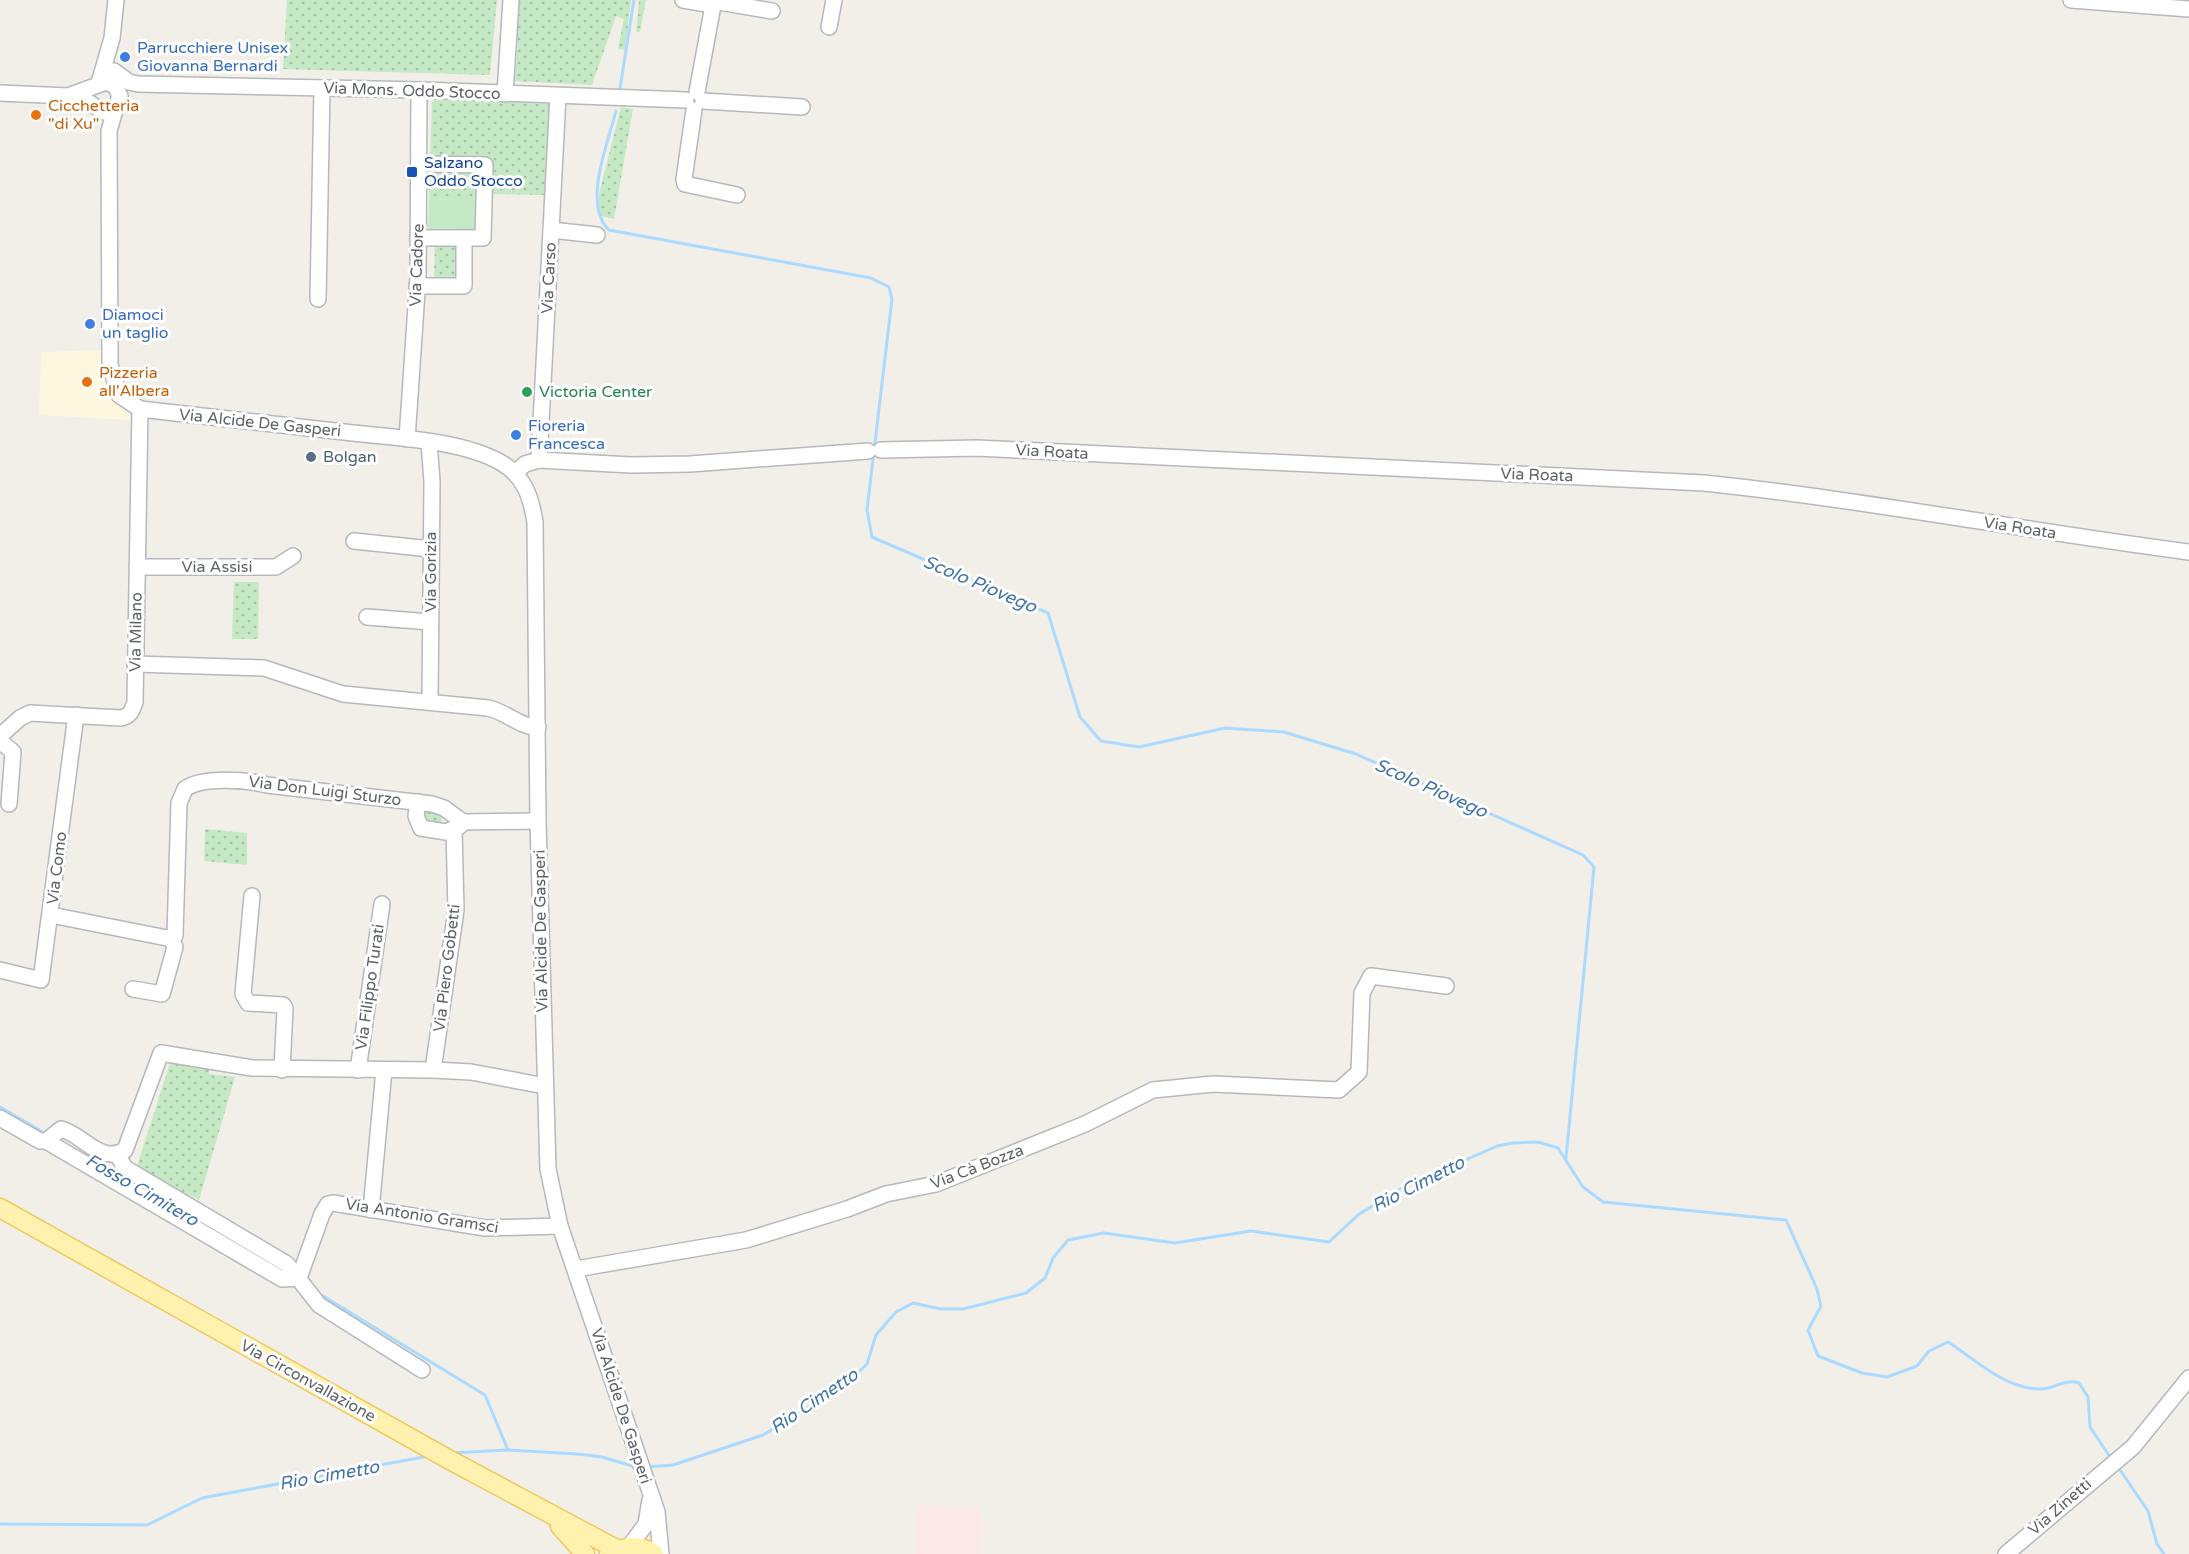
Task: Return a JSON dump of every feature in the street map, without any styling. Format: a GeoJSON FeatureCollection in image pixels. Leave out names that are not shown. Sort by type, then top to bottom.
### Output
{"type":"FeatureCollection","features":[{"type":"Feature","properties":{"kind":"main road","name":"Via Circonvallazione"},"geometry":{"type":"LineString","coordinates":[[0,1208],[448,1459],[618,1550],[648,1550],[654,1554]]}},
{"type":"Feature","properties":{"kind":"main road"},"geometry":{"type":"LineString","coordinates":[[535,1506],[568,1533],[585,1554]]}},
{"type":"Feature","properties":{"kind":"street"},"geometry":{"type":"LineString","coordinates":[[109,131],[90,98],[112,39],[116,0]]}},
{"type":"Feature","properties":{"kind":"street"},"geometry":{"type":"LineString","coordinates":[[505,94],[511,0]]}},
{"type":"Feature","properties":{"kind":"street"},"geometry":{"type":"LineString","coordinates":[[683,0],[772,11]]}},
{"type":"Feature","properties":{"kind":"street"},"geometry":{"type":"LineString","coordinates":[[829,27],[834,0]]}},
{"type":"Feature","properties":{"kind":"street"},"geometry":{"type":"LineString","coordinates":[[2071,0],[2189,9]]}},
{"type":"Feature","properties":{"kind":"street"},"geometry":{"type":"LineString","coordinates":[[713,2],[695,101],[685,184],[737,195]]}},
{"type":"Feature","properties":{"kind":"street"},"geometry":{"type":"LineString","coordinates":[[112,39],[121,88],[109,131],[110,365],[119,395],[140,409]]}},
{"type":"Feature","properties":{"kind":"street"},"geometry":{"type":"LineString","coordinates":[[68,96],[106,82],[121,88]]}},
{"type":"Feature","properties":{"kind":"street"},"geometry":{"type":"LineString","coordinates":[[0,93],[68,96],[104,112],[121,88]]}},
{"type":"Feature","properties":{"kind":"street","name":"Via Mons. Oddo Stocco"},"geometry":{"type":"LineString","coordinates":[[121,88],[419,90],[802,107]]}},
{"type":"Feature","properties":{"kind":"street"},"geometry":{"type":"LineString","coordinates":[[318,299],[322,88]]}},
{"type":"Feature","properties":{"kind":"street","name":"Via Cadore"},"geometry":{"type":"LineString","coordinates":[[407,439],[417,286],[419,90]]}},
{"type":"Feature","properties":{"kind":"street","name":"Via Carso"},"geometry":{"type":"LineString","coordinates":[[539,460],[558,96]]}},
{"type":"Feature","properties":{"kind":"street"},"geometry":{"type":"LineString","coordinates":[[418,238],[483,238],[485,165],[419,164]]}},
{"type":"Feature","properties":{"kind":"street"},"geometry":{"type":"LineString","coordinates":[[551,230],[597,235]]}},
{"type":"Feature","properties":{"kind":"street"},"geometry":{"type":"LineString","coordinates":[[417,286],[464,286],[464,238]]}},
{"type":"Feature","properties":{"kind":"street","name":"Via Alcide De Gasperi"},"geometry":{"type":"LineString","coordinates":[[140,409],[429,443],[489,458],[515,473],[530,496],[535,522],[538,821],[548,1169],[560,1226],[657,1512],[661,1554]]}},
{"type":"Feature","properties":{"kind":"street","name":"Via Milano"},"geometry":{"type":"LineString","coordinates":[[0,736],[20,718],[30,713],[120,718],[130,715],[135,702],[140,409]]}},
{"type":"Feature","properties":{"kind":"street","name":"Via Gorizia"},"geometry":{"type":"LineString","coordinates":[[429,443],[430,702]]}},
{"type":"Feature","properties":{"kind":"street","name":"Via Roata"},"geometry":{"type":"LineString","coordinates":[[539,460],[631,465],[690,464],[874,451],[976,448],[1704,483],[1805,495],[2189,552]]}},
{"type":"Feature","properties":{"kind":"street"},"geometry":{"type":"LineString","coordinates":[[515,473],[525,464],[539,460]]}},
{"type":"Feature","properties":{"kind":"street"},"geometry":{"type":"LineString","coordinates":[[354,541],[431,549]]}},
{"type":"Feature","properties":{"kind":"street","name":"Via Assisi"},"geometry":{"type":"LineString","coordinates":[[137,567],[276,567],[293,556]]}},
{"type":"Feature","properties":{"kind":"street"},"geometry":{"type":"LineString","coordinates":[[367,617],[430,622]]}},
{"type":"Feature","properties":{"kind":"street"},"geometry":{"type":"LineString","coordinates":[[135,664],[264,668],[343,694],[496,709],[531,728],[538,727]]}},
{"type":"Feature","properties":{"kind":"street","name":"Via Como"},"geometry":{"type":"LineString","coordinates":[[0,970],[41,980],[76,715]]}},
{"type":"Feature","properties":{"kind":"street"},"geometry":{"type":"LineString","coordinates":[[0,741],[14,752],[9,804]]}},
{"type":"Feature","properties":{"kind":"street","name":"Via Don Luigi Sturzo"},"geometry":{"type":"LineString","coordinates":[[171,938],[175,931],[179,803],[182,793],[189,786],[247,780],[267,785],[418,802],[438,805],[458,826]]}},
{"type":"Feature","properties":{"kind":"street","name":"Via Don Luigi Sturzo"},"geometry":{"type":"LineString","coordinates":[[418,802],[416,816],[421,828],[440,832],[458,826],[538,821]]}},
{"type":"Feature","properties":{"kind":"street","name":"Via Piero Gobetti"},"geometry":{"type":"LineString","coordinates":[[434,1070],[456,910],[458,826]]}},
{"type":"Feature","properties":{"kind":"street"},"geometry":{"type":"LineString","coordinates":[[252,896],[243,994],[248,1003],[283,1005],[285,1008],[282,1070]]}},
{"type":"Feature","properties":{"kind":"street","name":"Via Filippo Turati"},"geometry":{"type":"LineString","coordinates":[[358,1070],[382,904]]}},
{"type":"Feature","properties":{"kind":"street"},"geometry":{"type":"LineString","coordinates":[[51,915],[171,938],[175,947],[162,994],[134,988]]}},
{"type":"Feature","properties":{"kind":"street","name":"Via Cà Bozza"},"geometry":{"type":"LineString","coordinates":[[576,1269],[746,1240],[847,1209],[886,1194],[936,1184],[1085,1124],[1153,1090],[1213,1084],[1339,1090],[1359,1072],[1362,993],[1371,976],[1446,986]]}},
{"type":"Feature","properties":{"kind":"street","name":"Via Filippo Turati"},"geometry":{"type":"LineString","coordinates":[[117,1154],[125,1150],[160,1053],[223,1065],[282,1070],[471,1072],[545,1086]]}},
{"type":"Feature","properties":{"kind":"street"},"geometry":{"type":"LineString","coordinates":[[371,1210],[384,1070]]}},
{"type":"Feature","properties":{"kind":"street"},"geometry":{"type":"LineString","coordinates":[[0,1118],[40,1142],[65,1130],[102,1153],[117,1154],[125,1168],[287,1264],[319,1305],[422,1370]]}},
{"type":"Feature","properties":{"kind":"street"},"geometry":{"type":"LineString","coordinates":[[50,1137],[282,1278],[299,1278]]}},
{"type":"Feature","properties":{"kind":"street","name":"Via Antonio Gramsci"},"geometry":{"type":"LineString","coordinates":[[299,1278],[309,1244],[328,1204],[340,1204],[485,1228],[560,1226]]}},
{"type":"Feature","properties":{"kind":"street","name":"Via Zinetti"},"geometry":{"type":"LineString","coordinates":[[2006,1554],[2114,1462],[2153,1424],[2189,1378]]}},
{"type":"Feature","properties":{"kind":"street"},"geometry":{"type":"LineString","coordinates":[[618,1550],[646,1524],[651,1494]]}},
{"type":"Feature","properties":{"kind":"shaded area"},"geometry":{"type":"Polygon","coordinates":[[[104,350],[107,387],[114,401],[130,414],[130,420],[39,415],[41,352],[104,350]]]}},
{"type":"Feature","properties":{"kind":"shaded area"},"geometry":{"type":"Polygon","coordinates":[[[917,1505],[981,1509],[979,1554],[915,1554],[917,1505]]]}},
{"type":"Feature","properties":{"kind":"green space"},"geometry":{"type":"Polygon","coordinates":[[[287,0],[497,0],[490,75],[283,69],[287,0]]]}},
{"type":"Feature","properties":{"kind":"green space"},"geometry":{"type":"Polygon","coordinates":[[[517,0],[631,0],[625,50],[618,49],[624,19],[616,16],[592,85],[515,81],[518,42],[514,41],[517,0]]]}},
{"type":"Feature","properties":{"kind":"green space"},"geometry":{"type":"Polygon","coordinates":[[[639,0],[646,0],[640,32],[636,32],[639,0]]]}},
{"type":"Feature","properties":{"kind":"green space"},"geometry":{"type":"Polygon","coordinates":[[[435,99],[548,104],[551,107],[545,195],[491,194],[492,163],[430,161],[432,102],[435,99]]]}},
{"type":"Feature","properties":{"kind":"green space"},"geometry":{"type":"Polygon","coordinates":[[[621,107],[633,109],[614,219],[600,216],[598,198],[621,107]]]}},
{"type":"Feature","properties":{"kind":"green space"},"geometry":{"type":"Polygon","coordinates":[[[429,168],[476,169],[476,200],[429,199],[429,168]]]}},
{"type":"Feature","properties":{"kind":"green space"},"geometry":{"type":"Polygon","coordinates":[[[429,199],[476,200],[475,231],[428,231],[429,199]]]}},
{"type":"Feature","properties":{"kind":"green space"},"geometry":{"type":"Polygon","coordinates":[[[435,244],[460,244],[458,279],[434,279],[435,244]]]}},
{"type":"Feature","properties":{"kind":"green space"},"geometry":{"type":"Polygon","coordinates":[[[234,582],[259,582],[258,639],[232,639],[234,582]]]}},
{"type":"Feature","properties":{"kind":"green space"},"geometry":{"type":"Polygon","coordinates":[[[424,811],[442,813],[441,826],[423,824],[424,811]]]}},
{"type":"Feature","properties":{"kind":"green space"},"geometry":{"type":"Polygon","coordinates":[[[205,829],[247,833],[247,865],[204,861],[205,829]]]}},
{"type":"Feature","properties":{"kind":"green space"},"geometry":{"type":"Polygon","coordinates":[[[171,1060],[209,1070],[209,1074],[235,1077],[199,1200],[136,1169],[171,1060]]]}},
{"type":"Feature","properties":{"kind":"waterway","name":"Scolo Piovego"},"geometry":{"type":"LineString","coordinates":[[620,88],[634,0]]}},
{"type":"Feature","properties":{"kind":"waterway","name":"Scolo Piovego"},"geometry":{"type":"LineString","coordinates":[[616,111],[603,156],[597,189],[601,219],[609,230],[871,278],[889,287],[892,299],[867,510],[872,537],[1048,613],[1080,717],[1101,741],[1139,747],[1225,728],[1284,732],[1356,754],[1583,855],[1594,867],[1566,1158]]}},
{"type":"Feature","properties":{"kind":"waterway","name":"Fosso Cimitero"},"geometry":{"type":"LineString","coordinates":[[0,1107],[48,1135]]}},
{"type":"Feature","properties":{"kind":"waterway","name":"Rio Cimetto"},"geometry":{"type":"LineString","coordinates":[[646,1467],[673,1465],[763,1435],[847,1383],[867,1364],[876,1335],[896,1312],[913,1303],[941,1309],[963,1309],[1026,1293],[1045,1278],[1053,1258],[1068,1240],[1104,1233],[1175,1243],[1251,1231],[1329,1242],[1358,1215],[1398,1190],[1497,1146],[1538,1142],[1558,1148],[1583,1187],[1603,1202],[1786,1220],[1817,1289],[1821,1306],[1808,1330],[1818,1356],[1862,1373],[1887,1377],[1917,1366],[1929,1351],[1948,1342],[2002,1379],[2026,1388],[2044,1389],[2068,1382],[2079,1383],[2088,1397],[2090,1427],[2112,1460]]}},
{"type":"Feature","properties":{"kind":"waterway","name":"Fosso Cimitero"},"geometry":{"type":"LineString","coordinates":[[323,1296],[485,1395],[508,1450]]}},
{"type":"Feature","properties":{"kind":"waterway","name":"Rio Cimetto"},"geometry":{"type":"LineString","coordinates":[[450,1453],[508,1450],[577,1454],[602,1457],[636,1467]]}},
{"type":"Feature","properties":{"kind":"waterway","name":"Rio Cimetto"},"geometry":{"type":"LineString","coordinates":[[0,1524],[147,1525],[202,1498],[429,1456]]}},
{"type":"Feature","properties":{"kind":"waterway","name":"Rio Cimetto"},"geometry":{"type":"LineString","coordinates":[[2118,1467],[2148,1511],[2157,1544],[2164,1554]]}},
{"type":"Feature","properties":{"kind":"place","name":"Parrucchiere Unisex Giovanna Bernardi"},"geometry":{"type":"Point","coordinates":[125,57]}},
{"type":"Feature","properties":{"kind":"place","name":"Cicchetteria \"di Xu\""},"geometry":{"type":"Point","coordinates":[36,115]}},
{"type":"Feature","properties":{"kind":"place","name":"Salzano Oddo Stocco"},"geometry":{"type":"Point","coordinates":[412,172]}},
{"type":"Feature","properties":{"kind":"place","name":"Diamoci un taglio"},"geometry":{"type":"Point","coordinates":[90,324]}},
{"type":"Feature","properties":{"kind":"place","name":"Pizzeria all'Albera"},"geometry":{"type":"Point","coordinates":[87,382]}},
{"type":"Feature","properties":{"kind":"place","name":"Victoria Center"},"geometry":{"type":"Point","coordinates":[527,392]}},
{"type":"Feature","properties":{"kind":"place","name":"Fioreria Francesca"},"geometry":{"type":"Point","coordinates":[516,435]}},
{"type":"Feature","properties":{"kind":"place","name":"Bolgan"},"geometry":{"type":"Point","coordinates":[311,457]}}]}
